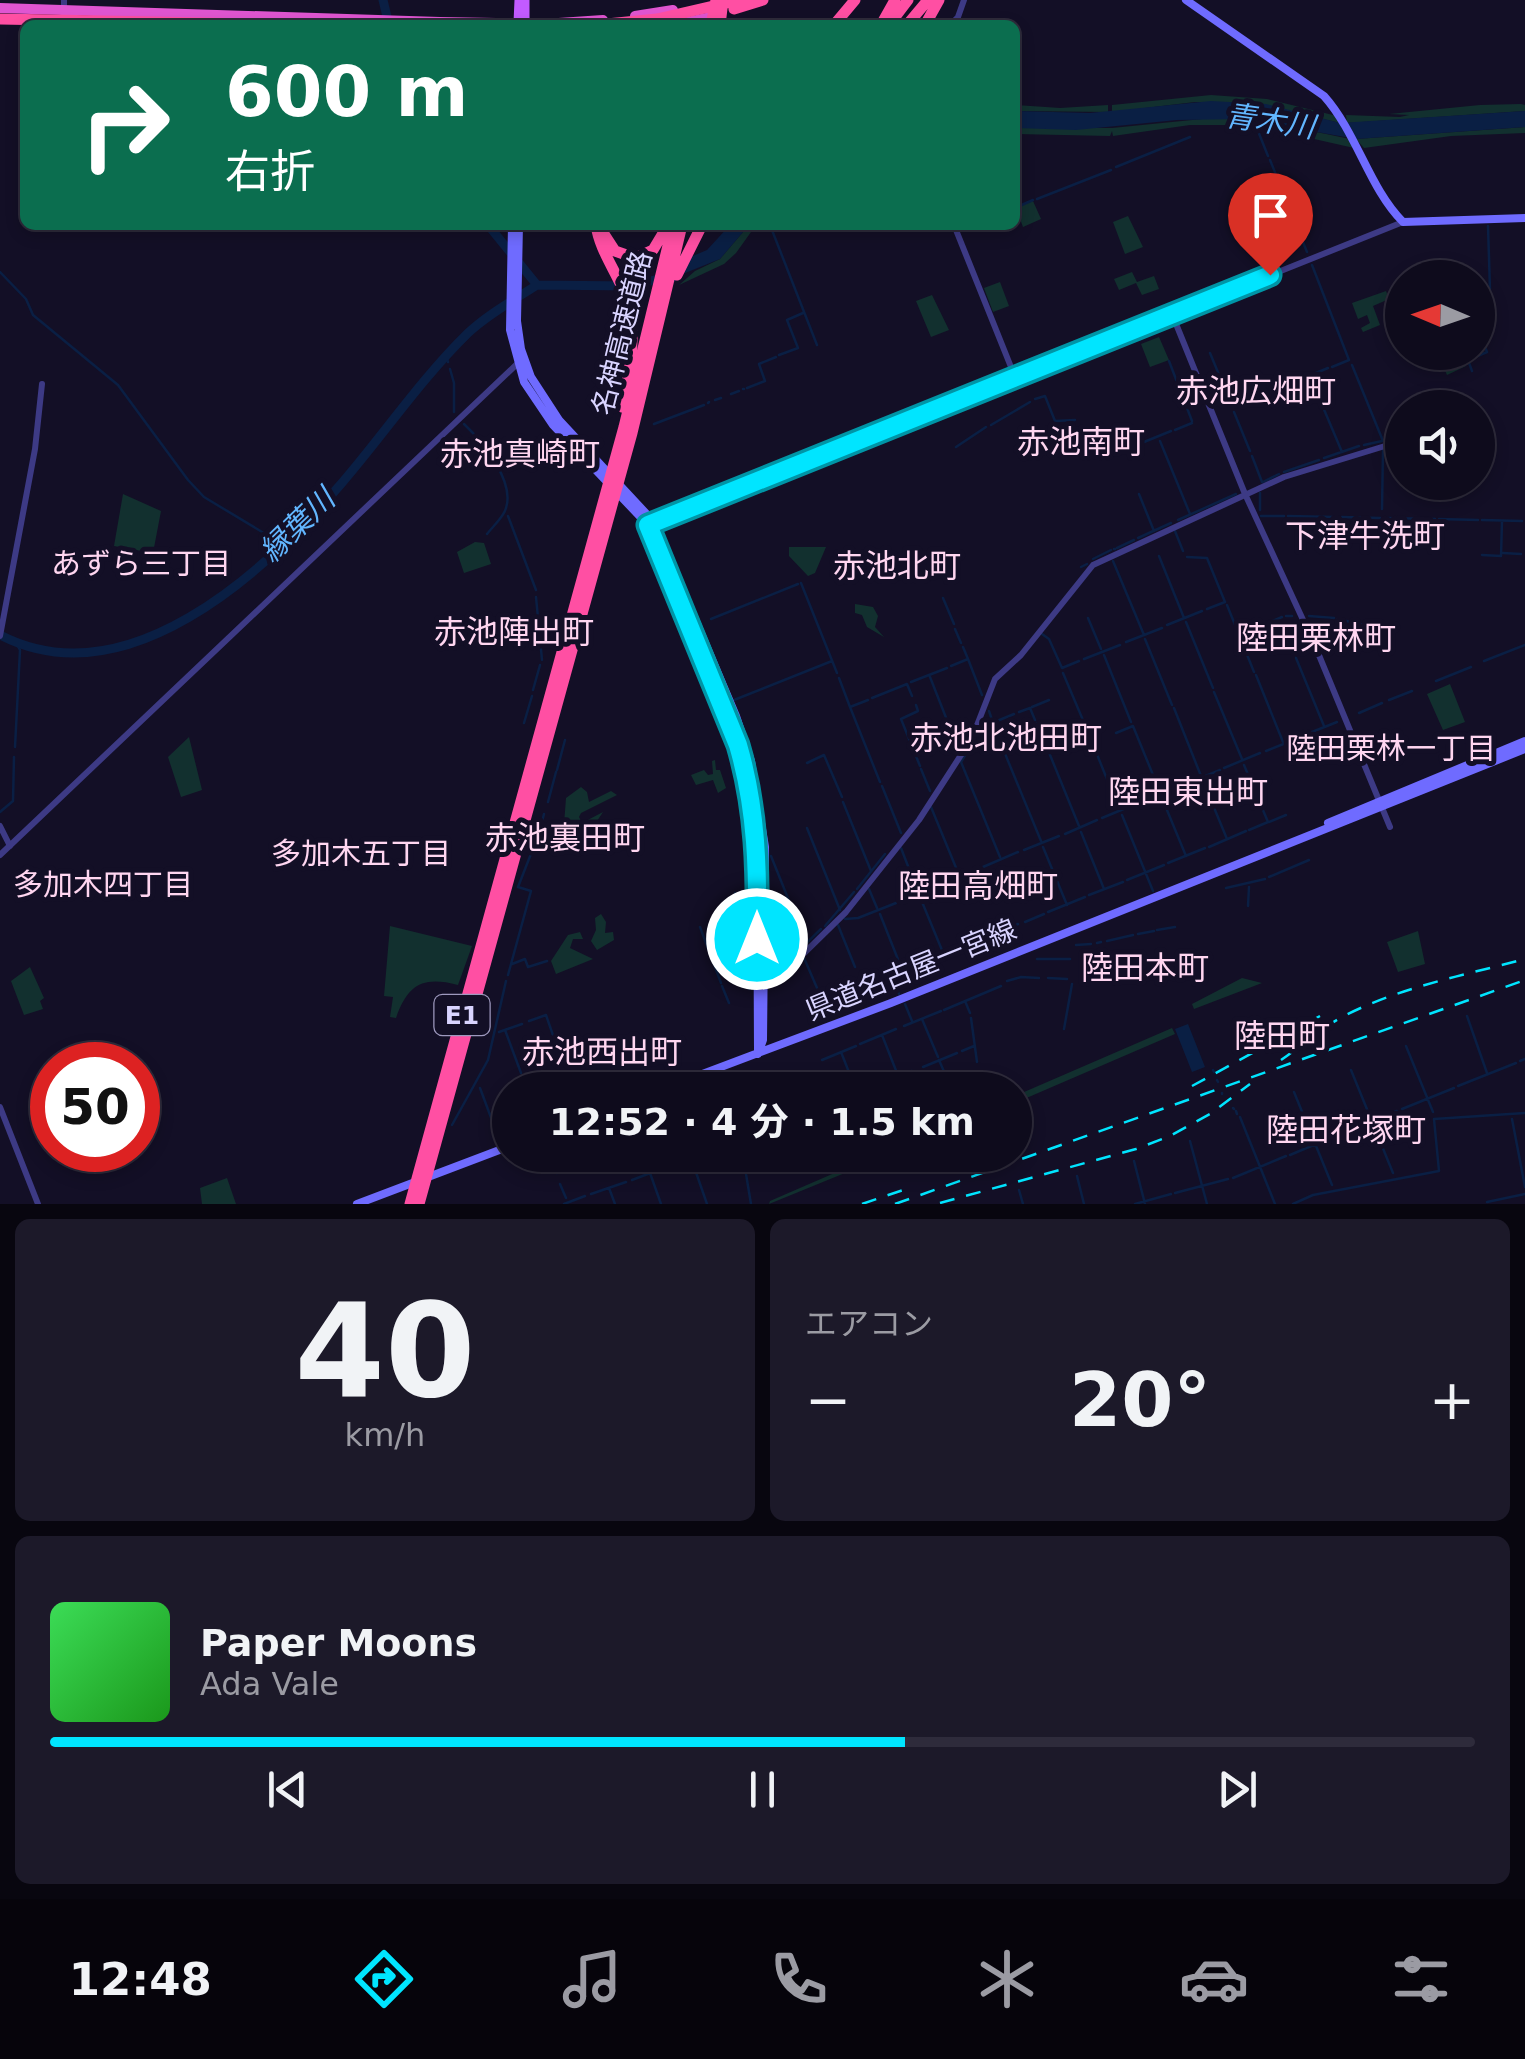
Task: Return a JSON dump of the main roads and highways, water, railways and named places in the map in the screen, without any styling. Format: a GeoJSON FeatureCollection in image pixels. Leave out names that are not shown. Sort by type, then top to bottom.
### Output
{"type":"FeatureCollection","features":[{"type":"Feature","properties":{"kind":"highway"},"geometry":{"type":"LineString","coordinates":[[591,20],[626,18],[723,0]]}},
{"type":"Feature","properties":{"kind":"highway"},"geometry":{"type":"LineString","coordinates":[[637,20],[684,14],[740,0]]}},
{"type":"Feature","properties":{"kind":"highway"},"geometry":{"type":"LineString","coordinates":[[681,20],[763,0]]}},
{"type":"Feature","properties":{"kind":"highway"},"geometry":{"type":"LineString","coordinates":[[694,20],[774,0]]}},
{"type":"Feature","properties":{"kind":"highway"},"geometry":{"type":"LineString","coordinates":[[894,20],[912,0]]}},
{"type":"Feature","properties":{"kind":"highway"},"geometry":{"type":"LineString","coordinates":[[910,20],[928,0]]}},
{"type":"Feature","properties":{"kind":"highway"},"geometry":{"type":"LineString","coordinates":[[0,18],[64,5],[404,20]]}},
{"type":"Feature","properties":{"kind":"highway"},"geometry":{"type":"LineString","coordinates":[[0,18],[121,20]]}},
{"type":"Feature","properties":{"kind":"highway"},"geometry":{"type":"LineString","coordinates":[[601,230],[611,265],[630,305],[632,352],[616,470]]}},
{"type":"Feature","properties":{"kind":"highway"},"geometry":{"type":"LineString","coordinates":[[602,230],[615,252],[635,258],[653,250],[667,230]]}},
{"type":"Feature","properties":{"kind":"highway","name":"名神高速道路"},"geometry":{"type":"LineString","coordinates":[[671,230],[672,251]]}},
{"type":"Feature","properties":{"kind":"highway","name":"名神高速道路"},"geometry":{"type":"LineString","coordinates":[[611,492],[680,230]]}},
{"type":"Feature","properties":{"kind":"highway"},"geometry":{"type":"LineString","coordinates":[[664,297],[699,230]]}},
{"type":"Feature","properties":{"kind":"highway"},"geometry":{"type":"LineString","coordinates":[[611,492],[544,766],[533,775],[525,772],[611,492]]}},
{"type":"Feature","properties":{"kind":"highway","name":"E1"},"geometry":{"type":"LineString","coordinates":[[410,1204],[533,775]]}},
{"type":"Feature","properties":{"kind":"highway","name":"E1"},"geometry":{"type":"LineString","coordinates":[[419,1204],[518,828]]}},
{"type":"Feature","properties":{"kind":"main road"},"geometry":{"type":"LineString","coordinates":[[1186,0],[1308,81],[1341,115],[1382,193],[1403,222],[1525,218]]}},
{"type":"Feature","properties":{"kind":"main road"},"geometry":{"type":"LineString","coordinates":[[514,230],[517,364],[541,410],[651,523],[738,745],[752,797],[758,856],[758,1054]]}},
{"type":"Feature","properties":{"kind":"main road"},"geometry":{"type":"LineString","coordinates":[[516,230],[519,236],[513,312],[523,358],[544,400],[651,523],[736,716],[751,760],[764,832],[763,1040],[758,1054]]}},
{"type":"Feature","properties":{"kind":"main road","name":"県道名古屋一宮線"},"geometry":{"type":"LineString","coordinates":[[709,1072],[1302,836],[1525,741]]}},
{"type":"Feature","properties":{"kind":"main road","name":"県道名古屋一宮線"},"geometry":{"type":"LineString","coordinates":[[1380,804],[1525,749]]}},
{"type":"Feature","properties":{"kind":"main road"},"geometry":{"type":"LineString","coordinates":[[357,1204],[492,1153]]}},
{"type":"Feature","properties":{"kind":"water"},"geometry":{"type":"Polygon","coordinates":[[[1211,101],[1266,104],[1340,123],[1525,111],[1525,127],[1356,139],[1245,119],[1177,120],[1076,130],[1020,128],[1020,111],[1090,113],[1211,101]]]}},
{"type":"Feature","properties":{"kind":"water"},"geometry":{"type":"Polygon","coordinates":[[[725,230],[745,230],[720,259],[685,273],[671,285],[676,263],[707,250],[725,230]]]}},
{"type":"Feature","properties":{"kind":"water"},"geometry":{"type":"Polygon","coordinates":[[[1188,1024],[1205,1067],[1192,1072],[1175,1029],[1188,1024]]]}},
{"type":"Feature","properties":{"kind":"waterway","name":"青木川"},"geometry":{"type":"LineString","coordinates":[[383,0],[388,20]]}},
{"type":"Feature","properties":{"kind":"waterway"},"geometry":{"type":"LineString","coordinates":[[1258,131],[1268,156]]}},
{"type":"Feature","properties":{"kind":"waterway"},"geometry":{"type":"LineString","coordinates":[[1116,167],[1190,137]]}},
{"type":"Feature","properties":{"kind":"waterway"},"geometry":{"type":"LineString","coordinates":[[1270,160],[1307,252]]}},
{"type":"Feature","properties":{"kind":"waterway"},"geometry":{"type":"LineString","coordinates":[[1037,199],[1111,170]]}},
{"type":"Feature","properties":{"kind":"waterway"},"geometry":{"type":"LineString","coordinates":[[1020,206],[1033,200]]}},
{"type":"Feature","properties":{"kind":"waterway"},"geometry":{"type":"LineString","coordinates":[[1488,226],[1489,260]]}},
{"type":"Feature","properties":{"kind":"waterway","name":"青木川"},"geometry":{"type":"LineString","coordinates":[[492,230],[537,285],[631,286],[662,278]]}},
{"type":"Feature","properties":{"kind":"waterway"},"geometry":{"type":"LineString","coordinates":[[772,230],[817,345]]}},
{"type":"Feature","properties":{"kind":"waterway"},"geometry":{"type":"LineString","coordinates":[[1312,265],[1349,360],[1332,367]]}},
{"type":"Feature","properties":{"kind":"waterway"},"geometry":{"type":"LineString","coordinates":[[0,272],[26,299],[33,315],[118,385],[204,497],[282,544]]}},
{"type":"Feature","properties":{"kind":"waterway","name":"縁葉川"},"geometry":{"type":"LineString","coordinates":[[0,635],[48,651],[95,651],[143,640],[188,618],[273,555],[357,465],[468,333],[537,285]]}},
{"type":"Feature","properties":{"kind":"waterway"},"geometry":{"type":"LineString","coordinates":[[779,355],[798,348],[787,320],[803,313]]}},
{"type":"Feature","properties":{"kind":"waterway"},"geometry":{"type":"LineString","coordinates":[[1210,353],[1232,406]]}},
{"type":"Feature","properties":{"kind":"waterway","name":"縁葉川"},"geometry":{"type":"LineString","coordinates":[[446,356],[448,362]]}},
{"type":"Feature","properties":{"kind":"waterway"},"geometry":{"type":"LineString","coordinates":[[747,388],[765,381],[759,364],[776,357]]}},
{"type":"Feature","properties":{"kind":"waterway"},"geometry":{"type":"LineString","coordinates":[[1169,361],[1192,421]]}},
{"type":"Feature","properties":{"kind":"waterway"},"geometry":{"type":"LineString","coordinates":[[1352,365],[1383,441]]}},
{"type":"Feature","properties":{"kind":"waterway"},"geometry":{"type":"LineString","coordinates":[[1294,382],[1328,368]]}},
{"type":"Feature","properties":{"kind":"waterway"},"geometry":{"type":"LineString","coordinates":[[450,369],[454,412]]}},
{"type":"Feature","properties":{"kind":"waterway"},"geometry":{"type":"LineString","coordinates":[[1254,398],[1289,384]]}},
{"type":"Feature","properties":{"kind":"waterway"},"geometry":{"type":"LineString","coordinates":[[731,394],[739,391]]}},
{"type":"Feature","properties":{"kind":"waterway"},"geometry":{"type":"LineString","coordinates":[[1035,399],[1045,396],[1055,421],[1075,420]]}},
{"type":"Feature","properties":{"kind":"waterway"},"geometry":{"type":"LineString","coordinates":[[715,400],[721,398]]}},
{"type":"Feature","properties":{"kind":"waterway"},"geometry":{"type":"LineString","coordinates":[[1234,406],[1250,400]]}},
{"type":"Feature","properties":{"kind":"waterway"},"geometry":{"type":"LineString","coordinates":[[1320,400],[1342,452]]}},
{"type":"Feature","properties":{"kind":"waterway"},"geometry":{"type":"LineString","coordinates":[[991,425],[1030,402]]}},
{"type":"Feature","properties":{"kind":"waterway"},"geometry":{"type":"LineString","coordinates":[[654,424],[704,405]]}},
{"type":"Feature","properties":{"kind":"waterway"},"geometry":{"type":"LineString","coordinates":[[1234,412],[1250,451]]}},
{"type":"Feature","properties":{"kind":"waterway"},"geometry":{"type":"LineString","coordinates":[[1175,430],[1192,423]]}},
{"type":"Feature","properties":{"kind":"waterway"},"geometry":{"type":"LineString","coordinates":[[464,424],[488,451],[506,486],[505,511],[487,534]]}},
{"type":"Feature","properties":{"kind":"waterway"},"geometry":{"type":"LineString","coordinates":[[956,447],[986,427]]}},
{"type":"Feature","properties":{"kind":"waterway"},"geometry":{"type":"LineString","coordinates":[[1144,442],[1171,431]]}},
{"type":"Feature","properties":{"kind":"waterway"},"geometry":{"type":"LineString","coordinates":[[1160,441],[1190,514]]}},
{"type":"Feature","properties":{"kind":"waterway"},"geometry":{"type":"LineString","coordinates":[[1364,445],[1382,441]]}},
{"type":"Feature","properties":{"kind":"waterway"},"geometry":{"type":"LineString","coordinates":[[1324,458],[1359,446]]}},
{"type":"Feature","properties":{"kind":"waterway"},"geometry":{"type":"LineString","coordinates":[[1382,509],[1383,450]]}},
{"type":"Feature","properties":{"kind":"waterway"},"geometry":{"type":"LineString","coordinates":[[1252,456],[1262,482]]}},
{"type":"Feature","properties":{"kind":"waterway"},"geometry":{"type":"LineString","coordinates":[[1284,472],[1319,460]]}},
{"type":"Feature","properties":{"kind":"waterway"},"geometry":{"type":"LineString","coordinates":[[1263,482],[1279,474]]}},
{"type":"Feature","properties":{"kind":"waterway"},"geometry":{"type":"LineString","coordinates":[[1260,493],[1260,510]]}},
{"type":"Feature","properties":{"kind":"waterway"},"geometry":{"type":"LineString","coordinates":[[1139,494],[1154,531]]}},
{"type":"Feature","properties":{"kind":"waterway"},"geometry":{"type":"LineString","coordinates":[[1178,520],[1236,494]]}},
{"type":"Feature","properties":{"kind":"waterway"},"geometry":{"type":"LineString","coordinates":[[508,516],[536,590]]}},
{"type":"Feature","properties":{"kind":"waterway"},"geometry":{"type":"LineString","coordinates":[[1261,516],[1284,516]]}},
{"type":"Feature","properties":{"kind":"waterway"},"geometry":{"type":"LineString","coordinates":[[1288,516],[1335,517]]}},
{"type":"Feature","properties":{"kind":"waterway"},"geometry":{"type":"LineString","coordinates":[[1342,517],[1380,518]]}},
{"type":"Feature","properties":{"kind":"waterway"},"geometry":{"type":"LineString","coordinates":[[1385,518],[1435,519]]}},
{"type":"Feature","properties":{"kind":"waterway"},"geometry":{"type":"LineString","coordinates":[[1439,519],[1478,520]]}},
{"type":"Feature","properties":{"kind":"waterway"},"geometry":{"type":"LineString","coordinates":[[1482,520],[1522,521]]}},
{"type":"Feature","properties":{"kind":"waterway"},"geometry":{"type":"LineString","coordinates":[[1482,555],[1501,556],[1502,521]]}},
{"type":"Feature","properties":{"kind":"waterway"},"geometry":{"type":"LineString","coordinates":[[1138,538],[1171,523]]}},
{"type":"Feature","properties":{"kind":"waterway"},"geometry":{"type":"LineString","coordinates":[[1175,531],[1183,551]]}},
{"type":"Feature","properties":{"kind":"waterway"},"geometry":{"type":"LineString","coordinates":[[1117,548],[1134,540]]}},
{"type":"Feature","properties":{"kind":"waterway"},"geometry":{"type":"LineString","coordinates":[[1093,559],[1111,550]]}},
{"type":"Feature","properties":{"kind":"waterway"},"geometry":{"type":"LineString","coordinates":[[1503,553],[1521,554]]}},
{"type":"Feature","properties":{"kind":"waterway"},"geometry":{"type":"LineString","coordinates":[[1159,556],[1184,618]]}},
{"type":"Feature","properties":{"kind":"waterway"},"geometry":{"type":"LineString","coordinates":[[1187,557],[1207,558],[1225,602],[1207,609]]}},
{"type":"Feature","properties":{"kind":"waterway"},"geometry":{"type":"LineString","coordinates":[[1113,561],[1144,635]]}},
{"type":"Feature","properties":{"kind":"waterway"},"geometry":{"type":"LineString","coordinates":[[1081,567],[1087,564]]}},
{"type":"Feature","properties":{"kind":"waterway"},"geometry":{"type":"LineString","coordinates":[[801,583],[837,673]]}},
{"type":"Feature","properties":{"kind":"waterway"},"geometry":{"type":"LineString","coordinates":[[711,619],[798,584]]}},
{"type":"Feature","properties":{"kind":"waterway"},"geometry":{"type":"LineString","coordinates":[[536,597],[542,660]]}},
{"type":"Feature","properties":{"kind":"waterway"},"geometry":{"type":"LineString","coordinates":[[943,598],[954,624]]}},
{"type":"Feature","properties":{"kind":"waterway"},"geometry":{"type":"LineString","coordinates":[[1227,605],[1254,672]]}},
{"type":"Feature","properties":{"kind":"waterway"},"geometry":{"type":"LineString","coordinates":[[1167,625],[1202,611]]}},
{"type":"Feature","properties":{"kind":"waterway"},"geometry":{"type":"LineString","coordinates":[[1286,616],[1292,616]]}},
{"type":"Feature","properties":{"kind":"waterway"},"geometry":{"type":"LineString","coordinates":[[1309,616],[1334,618]]}},
{"type":"Feature","properties":{"kind":"waterway"},"geometry":{"type":"LineString","coordinates":[[1261,626],[1282,617]]}},
{"type":"Feature","properties":{"kind":"waterway"},"geometry":{"type":"LineString","coordinates":[[1088,618],[1101,649]]}},
{"type":"Feature","properties":{"kind":"waterway"},"geometry":{"type":"LineString","coordinates":[[1337,619],[1379,628]]}},
{"type":"Feature","properties":{"kind":"waterway"},"geometry":{"type":"LineString","coordinates":[[1186,622],[1213,688]]}},
{"type":"Feature","properties":{"kind":"waterway"},"geometry":{"type":"LineString","coordinates":[[1281,622],[1295,655]]}},
{"type":"Feature","properties":{"kind":"waterway"},"geometry":{"type":"LineString","coordinates":[[1239,631],[1257,624]]}},
{"type":"Feature","properties":{"kind":"waterway"},"geometry":{"type":"LineString","coordinates":[[1126,642],[1162,628]]}},
{"type":"Feature","properties":{"kind":"waterway"},"geometry":{"type":"LineString","coordinates":[[955,629],[961,643]]}},
{"type":"Feature","properties":{"kind":"waterway"},"geometry":{"type":"LineString","coordinates":[[1042,634],[1049,639],[1062,668],[1079,661]]}},
{"type":"Feature","properties":{"kind":"waterway"},"geometry":{"type":"LineString","coordinates":[[1145,639],[1172,705]]}},
{"type":"Feature","properties":{"kind":"waterway"},"geometry":{"type":"LineString","coordinates":[[15,747],[20,650],[16,643]]}},
{"type":"Feature","properties":{"kind":"waterway"},"geometry":{"type":"LineString","coordinates":[[1084,659],[1120,645]]}},
{"type":"Feature","properties":{"kind":"waterway"},"geometry":{"type":"LineString","coordinates":[[1484,661],[1525,645]]}},
{"type":"Feature","properties":{"kind":"waterway"},"geometry":{"type":"LineString","coordinates":[[963,647],[968,659]]}},
{"type":"Feature","properties":{"kind":"waterway"},"geometry":{"type":"LineString","coordinates":[[1104,655],[1131,722]]}},
{"type":"Feature","properties":{"kind":"waterway"},"geometry":{"type":"LineString","coordinates":[[1296,658],[1324,726]]}},
{"type":"Feature","properties":{"kind":"waterway"},"geometry":{"type":"LineString","coordinates":[[951,666],[968,659],[982,695]]}},
{"type":"Feature","properties":{"kind":"waterway"},"geometry":{"type":"LineString","coordinates":[[734,700],[832,661]]}},
{"type":"Feature","properties":{"kind":"waterway"},"geometry":{"type":"LineString","coordinates":[[533,690],[540,665]]}},
{"type":"Feature","properties":{"kind":"waterway"},"geometry":{"type":"LineString","coordinates":[[1436,681],[1471,667]]}},
{"type":"Feature","properties":{"kind":"waterway"},"geometry":{"type":"LineString","coordinates":[[911,682],[947,668]]}},
{"type":"Feature","properties":{"kind":"waterway"},"geometry":{"type":"LineString","coordinates":[[1063,673],[1091,739]]}},
{"type":"Feature","properties":{"kind":"waterway"},"geometry":{"type":"LineString","coordinates":[[1256,675],[1283,742]]}},
{"type":"Feature","properties":{"kind":"waterway"},"geometry":{"type":"LineString","coordinates":[[930,677],[958,748]]}},
{"type":"Feature","properties":{"kind":"waterway"},"geometry":{"type":"LineString","coordinates":[[839,678],[850,707],[868,700]]}},
{"type":"Feature","properties":{"kind":"waterway"},"geometry":{"type":"LineString","coordinates":[[872,698],[907,684],[912,696]]}},
{"type":"Feature","properties":{"kind":"waterway"},"geometry":{"type":"LineString","coordinates":[[1389,700],[1412,691]]}},
{"type":"Feature","properties":{"kind":"waterway"},"geometry":{"type":"LineString","coordinates":[[1214,692],[1242,759]]}},
{"type":"Feature","properties":{"kind":"waterway"},"geometry":{"type":"LineString","coordinates":[[524,723],[532,696]]}},
{"type":"Feature","properties":{"kind":"waterway"},"geometry":{"type":"LineString","coordinates":[[1032,707],[1049,700]]}},
{"type":"Feature","properties":{"kind":"waterway"},"geometry":{"type":"LineString","coordinates":[[1359,713],[1382,703]]}},
{"type":"Feature","properties":{"kind":"waterway"},"geometry":{"type":"LineString","coordinates":[[916,705],[918,711],[901,719],[920,766]]}},
{"type":"Feature","properties":{"kind":"waterway"},"geometry":{"type":"LineString","coordinates":[[850,707],[880,782]]}},
{"type":"Feature","properties":{"kind":"waterway"},"geometry":{"type":"LineString","coordinates":[[1019,712],[1030,708],[1035,720]]}},
{"type":"Feature","properties":{"kind":"waterway"},"geometry":{"type":"LineString","coordinates":[[1174,708],[1201,776]]}},
{"type":"Feature","properties":{"kind":"waterway"},"geometry":{"type":"LineString","coordinates":[[989,711],[997,735]]}},
{"type":"Feature","properties":{"kind":"waterway"},"geometry":{"type":"LineString","coordinates":[[976,736],[980,728],[1014,714]]}},
{"type":"Feature","properties":{"kind":"waterway"},"geometry":{"type":"LineString","coordinates":[[1307,734],[1337,722]]}},
{"type":"Feature","properties":{"kind":"waterway"},"geometry":{"type":"LineString","coordinates":[[1037,723],[1079,826]]}},
{"type":"Feature","properties":{"kind":"waterway"},"geometry":{"type":"LineString","coordinates":[[1116,733],[1133,726],[1160,792]]}},
{"type":"Feature","properties":{"kind":"waterway"},"geometry":{"type":"LineString","coordinates":[[1266,751],[1301,737]]}},
{"type":"Feature","properties":{"kind":"waterway"},"geometry":{"type":"LineString","coordinates":[[999,739],[1041,841]]}},
{"type":"Feature","properties":{"kind":"waterway"},"geometry":{"type":"LineString","coordinates":[[557,770],[565,740]]}},
{"type":"Feature","properties":{"kind":"waterway"},"geometry":{"type":"LineString","coordinates":[[1092,742],[1119,809]]}},
{"type":"Feature","properties":{"kind":"waterway"},"geometry":{"type":"LineString","coordinates":[[972,744],[961,762],[1000,857]]}},
{"type":"Feature","properties":{"kind":"waterway"},"geometry":{"type":"LineString","coordinates":[[1224,768],[1260,753]]}},
{"type":"Feature","properties":{"kind":"waterway"},"geometry":{"type":"LineString","coordinates":[[807,763],[824,755],[842,797]]}},
{"type":"Feature","properties":{"kind":"waterway"},"geometry":{"type":"LineString","coordinates":[[0,812],[13,801],[14,757]]}},
{"type":"Feature","properties":{"kind":"waterway"},"geometry":{"type":"LineString","coordinates":[[1244,765],[1268,822],[1249,830]]}},
{"type":"Feature","properties":{"kind":"waterway"},"geometry":{"type":"LineString","coordinates":[[921,769],[930,791]]}},
{"type":"Feature","properties":{"kind":"waterway"},"geometry":{"type":"LineString","coordinates":[[1184,785],[1220,770]]}},
{"type":"Feature","properties":{"kind":"waterway"},"geometry":{"type":"LineString","coordinates":[[548,802],[556,772]]}},
{"type":"Feature","properties":{"kind":"waterway"},"geometry":{"type":"LineString","coordinates":[[1203,781],[1227,839]]}},
{"type":"Feature","properties":{"kind":"waterway"},"geometry":{"type":"LineString","coordinates":[[882,786],[901,833]]}},
{"type":"Feature","properties":{"kind":"waterway"},"geometry":{"type":"LineString","coordinates":[[1143,801],[1179,786]]}},
{"type":"Feature","properties":{"kind":"waterway"},"geometry":{"type":"LineString","coordinates":[[1162,798],[1186,856]]}},
{"type":"Feature","properties":{"kind":"waterway"},"geometry":{"type":"LineString","coordinates":[[843,802],[871,871]]}},
{"type":"Feature","properties":{"kind":"waterway"},"geometry":{"type":"LineString","coordinates":[[1102,818],[1138,803]]}},
{"type":"Feature","properties":{"kind":"waterway"},"geometry":{"type":"LineString","coordinates":[[931,807],[959,875]]}},
{"type":"Feature","properties":{"kind":"waterway"},"geometry":{"type":"LineString","coordinates":[[538,837],[544,814]]}},
{"type":"Feature","properties":{"kind":"waterway"},"geometry":{"type":"LineString","coordinates":[[1122,815],[1153,891]]}},
{"type":"Feature","properties":{"kind":"waterway"},"geometry":{"type":"LineString","coordinates":[[1269,822],[1286,815]]}},
{"type":"Feature","properties":{"kind":"waterway"},"geometry":{"type":"LineString","coordinates":[[1065,834],[1097,820]]}},
{"type":"Feature","properties":{"kind":"waterway"},"geometry":{"type":"LineString","coordinates":[[807,828],[840,910]]}},
{"type":"Feature","properties":{"kind":"waterway"},"geometry":{"type":"LineString","coordinates":[[1209,847],[1246,831]]}},
{"type":"Feature","properties":{"kind":"waterway"},"geometry":{"type":"LineString","coordinates":[[1081,832],[1104,889]]}},
{"type":"Feature","properties":{"kind":"waterway"},"geometry":{"type":"LineString","coordinates":[[1024,850],[1059,836]]}},
{"type":"Feature","properties":{"kind":"waterway"},"geometry":{"type":"LineString","coordinates":[[508,975],[531,891],[518,887],[536,841]]}},
{"type":"Feature","properties":{"kind":"waterway"},"geometry":{"type":"LineString","coordinates":[[1043,847],[1067,905]]}},
{"type":"Feature","properties":{"kind":"waterway"},"geometry":{"type":"LineString","coordinates":[[901,848],[918,892]]}},
{"type":"Feature","properties":{"kind":"waterway"},"geometry":{"type":"LineString","coordinates":[[1168,863],[1205,848]]}},
{"type":"Feature","properties":{"kind":"waterway"},"geometry":{"type":"LineString","coordinates":[[983,867],[1018,852]]}},
{"type":"Feature","properties":{"kind":"waterway"},"geometry":{"type":"LineString","coordinates":[[857,889],[885,854]]}},
{"type":"Feature","properties":{"kind":"waterway"},"geometry":{"type":"LineString","coordinates":[[771,856],[806,943]]}},
{"type":"Feature","properties":{"kind":"waterway"},"geometry":{"type":"LineString","coordinates":[[1269,877],[1309,860]]}},
{"type":"Feature","properties":{"kind":"waterway"},"geometry":{"type":"LineString","coordinates":[[1127,880],[1164,865]]}},
{"type":"Feature","properties":{"kind":"waterway"},"geometry":{"type":"LineString","coordinates":[[964,875],[977,869]]}},
{"type":"Feature","properties":{"kind":"waterway"},"geometry":{"type":"LineString","coordinates":[[942,884],[960,876]]}},
{"type":"Feature","properties":{"kind":"waterway"},"geometry":{"type":"LineString","coordinates":[[1226,888],[1265,879]]}},
{"type":"Feature","properties":{"kind":"waterway"},"geometry":{"type":"LineString","coordinates":[[1089,895],[1123,882]]}},
{"type":"Feature","properties":{"kind":"waterway"},"geometry":{"type":"LineString","coordinates":[[901,900],[936,886]]}},
{"type":"Feature","properties":{"kind":"waterway"},"geometry":{"type":"LineString","coordinates":[[1248,906],[1249,887]]}},
{"type":"Feature","properties":{"kind":"waterway"},"geometry":{"type":"LineString","coordinates":[[869,889],[877,908]]}},
{"type":"Feature","properties":{"kind":"waterway"},"geometry":{"type":"LineString","coordinates":[[825,926],[854,892]]}},
{"type":"Feature","properties":{"kind":"waterway"},"geometry":{"type":"LineString","coordinates":[[735,893],[751,939],[750,967]]}},
{"type":"Feature","properties":{"kind":"waterway"},"geometry":{"type":"LineString","coordinates":[[920,897],[944,955]]}},
{"type":"Feature","properties":{"kind":"waterway"},"geometry":{"type":"LineString","coordinates":[[1048,912],[1085,897]]}},
{"type":"Feature","properties":{"kind":"waterway"},"geometry":{"type":"LineString","coordinates":[[845,919],[896,903]]}},
{"type":"Feature","properties":{"kind":"waterway"},"geometry":{"type":"LineString","coordinates":[[880,914],[903,972]]}},
{"type":"Feature","properties":{"kind":"waterway"},"geometry":{"type":"LineString","coordinates":[[1025,922],[1044,914]]}},
{"type":"Feature","properties":{"kind":"waterway"},"geometry":{"type":"LineString","coordinates":[[1007,929],[1018,924]]}},
{"type":"Feature","properties":{"kind":"waterway"},"geometry":{"type":"LineString","coordinates":[[838,925],[855,967]]}},
{"type":"Feature","properties":{"kind":"waterway"},"geometry":{"type":"LineString","coordinates":[[700,927],[721,983]]}},
{"type":"Feature","properties":{"kind":"waterway"},"geometry":{"type":"LineString","coordinates":[[1157,930],[1175,927]]}},
{"type":"Feature","properties":{"kind":"waterway"},"geometry":{"type":"LineString","coordinates":[[791,958],[821,929]]}},
{"type":"Feature","properties":{"kind":"waterway"},"geometry":{"type":"LineString","coordinates":[[967,945],[1003,931]]}},
{"type":"Feature","properties":{"kind":"waterway"},"geometry":{"type":"LineString","coordinates":[[1138,934],[1154,931]]}},
{"type":"Feature","properties":{"kind":"waterway"},"geometry":{"type":"LineString","coordinates":[[1107,941],[1133,935]]}},
{"type":"Feature","properties":{"kind":"waterway"},"geometry":{"type":"LineString","coordinates":[[1097,943],[1101,942]]}},
{"type":"Feature","properties":{"kind":"waterway"},"geometry":{"type":"LineString","coordinates":[[1076,945],[1091,944]]}},
{"type":"Feature","properties":{"kind":"waterway"},"geometry":{"type":"LineString","coordinates":[[925,963],[963,947]]}},
{"type":"Feature","properties":{"kind":"waterway"},"geometry":{"type":"LineString","coordinates":[[804,958],[824,1004],[842,997]]}},
{"type":"Feature","properties":{"kind":"waterway"},"geometry":{"type":"LineString","coordinates":[[512,964],[525,959],[528,967],[547,961]]}},
{"type":"Feature","properties":{"kind":"waterway"},"geometry":{"type":"LineString","coordinates":[[1037,959],[1070,959]]}},
{"type":"Feature","properties":{"kind":"waterway"},"geometry":{"type":"LineString","coordinates":[[772,973],[787,961]]}},
{"type":"Feature","properties":{"kind":"waterway"},"geometry":{"type":"LineString","coordinates":[[886,979],[922,964]]}},
{"type":"Feature","properties":{"kind":"waterway"},"geometry":{"type":"LineString","coordinates":[[749,989],[750,972]]}},
{"type":"Feature","properties":{"kind":"waterway"},"geometry":{"type":"LineString","coordinates":[[892,977],[899,994]]}},
{"type":"Feature","properties":{"kind":"waterway"},"geometry":{"type":"LineString","coordinates":[[1007,981],[1039,978]]}},
{"type":"Feature","properties":{"kind":"waterway"},"geometry":{"type":"LineString","coordinates":[[1048,978],[1067,979]]}},
{"type":"Feature","properties":{"kind":"waterway"},"geometry":{"type":"LineString","coordinates":[[452,1125],[488,1060],[506,981]]}},
{"type":"Feature","properties":{"kind":"waterway"},"geometry":{"type":"LineString","coordinates":[[1064,1029],[1072,984]]}},
{"type":"Feature","properties":{"kind":"waterway"},"geometry":{"type":"LineString","coordinates":[[722,986],[729,1003]]}},
{"type":"Feature","properties":{"kind":"waterway"},"geometry":{"type":"LineString","coordinates":[[944,1010],[1001,986]]}},
{"type":"Feature","properties":{"kind":"waterway"},"geometry":{"type":"LineString","coordinates":[[965,1001],[970,1013]]}},
{"type":"Feature","properties":{"kind":"waterway"},"geometry":{"type":"LineString","coordinates":[[905,1004],[912,1021]]}},
{"type":"Feature","properties":{"kind":"waterway"},"geometry":{"type":"LineString","coordinates":[[904,1026],[941,1011]]}},
{"type":"Feature","properties":{"kind":"waterway"},"geometry":{"type":"LineString","coordinates":[[529,1021],[546,1015],[555,1041]]}},
{"type":"Feature","properties":{"kind":"waterway"},"geometry":{"type":"LineString","coordinates":[[1467,1016],[1487,1073]]}},
{"type":"Feature","properties":{"kind":"waterway"},"geometry":{"type":"LineString","coordinates":[[971,1018],[977,1062]]}},
{"type":"Feature","properties":{"kind":"waterway"},"geometry":{"type":"LineString","coordinates":[[922,1019],[938,1057]]}},
{"type":"Feature","properties":{"kind":"waterway"},"geometry":{"type":"LineString","coordinates":[[499,1032],[522,1024]]}},
{"type":"Feature","properties":{"kind":"waterway"},"geometry":{"type":"LineString","coordinates":[[860,1044],[896,1029]]}},
{"type":"Feature","properties":{"kind":"waterway"},"geometry":{"type":"LineString","coordinates":[[505,1030],[521,1072]]}},
{"type":"Feature","properties":{"kind":"waterway"},"geometry":{"type":"LineString","coordinates":[[882,1035],[897,1072]]}},
{"type":"Feature","properties":{"kind":"waterway"},"geometry":{"type":"LineString","coordinates":[[822,1060],[856,1046]]}},
{"type":"Feature","properties":{"kind":"waterway"},"geometry":{"type":"LineString","coordinates":[[962,1051],[974,1046]]}},
{"type":"Feature","properties":{"kind":"waterway"},"geometry":{"type":"LineString","coordinates":[[1406,1046],[1433,1112]]}},
{"type":"Feature","properties":{"kind":"waterway"},"geometry":{"type":"LineString","coordinates":[[841,1052],[849,1072]]}},
{"type":"Feature","properties":{"kind":"waterway"},"geometry":{"type":"LineString","coordinates":[[923,1067],[957,1053]]}},
{"type":"Feature","properties":{"kind":"waterway"},"geometry":{"type":"LineString","coordinates":[[1520,1061],[1525,1059]]}},
{"type":"Feature","properties":{"kind":"waterway"},"geometry":{"type":"LineString","coordinates":[[939,1060],[944,1072]]}},
{"type":"Feature","properties":{"kind":"waterway"},"geometry":{"type":"LineString","coordinates":[[1458,1086],[1516,1063]]}},
{"type":"Feature","properties":{"kind":"waterway"},"geometry":{"type":"LineString","coordinates":[[1351,1070],[1393,1173]]}},
{"type":"Feature","properties":{"kind":"waterway"},"geometry":{"type":"LineString","coordinates":[[480,1088],[492,1120]]}},
{"type":"Feature","properties":{"kind":"waterway"},"geometry":{"type":"LineString","coordinates":[[1402,1109],[1454,1088]]}},
{"type":"Feature","properties":{"kind":"waterway"},"geometry":{"type":"LineString","coordinates":[[1294,1092],[1332,1185]]}},
{"type":"Feature","properties":{"kind":"waterway"},"geometry":{"type":"LineString","coordinates":[[1346,1132],[1397,1111]]}},
{"type":"Feature","properties":{"kind":"waterway"},"geometry":{"type":"LineString","coordinates":[[1293,1204],[1313,1195],[1439,1171],[1434,1119],[1525,1113]]}},
{"type":"Feature","properties":{"kind":"waterway"},"geometry":{"type":"LineString","coordinates":[[1240,1117],[1275,1204]]}},
{"type":"Feature","properties":{"kind":"waterway"},"geometry":{"type":"LineString","coordinates":[[1512,1119],[1525,1187]]}},
{"type":"Feature","properties":{"kind":"waterway"},"geometry":{"type":"LineString","coordinates":[[1290,1155],[1342,1133]]}},
{"type":"Feature","properties":{"kind":"waterway"},"geometry":{"type":"LineString","coordinates":[[1190,1141],[1207,1204]]}},
{"type":"Feature","properties":{"kind":"waterway"},"geometry":{"type":"LineString","coordinates":[[1233,1178],[1286,1156]]}},
{"type":"Feature","properties":{"kind":"waterway"},"geometry":{"type":"LineString","coordinates":[[1134,1161],[1145,1204]]}},
{"type":"Feature","properties":{"kind":"waterway"},"geometry":{"type":"LineString","coordinates":[[632,1180],[653,1172]]}},
{"type":"Feature","properties":{"kind":"waterway"},"geometry":{"type":"LineString","coordinates":[[696,1172],[707,1204]]}},
{"type":"Feature","properties":{"kind":"waterway"},"geometry":{"type":"LineString","coordinates":[[746,1172],[751,1204]]}},
{"type":"Feature","properties":{"kind":"waterway"},"geometry":{"type":"LineString","coordinates":[[650,1173],[661,1204]]}},
{"type":"Feature","properties":{"kind":"waterway"},"geometry":{"type":"LineString","coordinates":[[1077,1176],[1084,1204]]}},
{"type":"Feature","properties":{"kind":"waterway"},"geometry":{"type":"LineString","coordinates":[[1175,1193],[1228,1179]]}},
{"type":"Feature","properties":{"kind":"waterway"},"geometry":{"type":"LineString","coordinates":[[591,1194],[626,1182]]}},
{"type":"Feature","properties":{"kind":"waterway"},"geometry":{"type":"LineString","coordinates":[[560,1184],[566,1198]]}},
{"type":"Feature","properties":{"kind":"waterway"},"geometry":{"type":"LineString","coordinates":[[609,1188],[615,1204]]}},
{"type":"Feature","properties":{"kind":"waterway"},"geometry":{"type":"LineString","coordinates":[[1019,1190],[1023,1204]]}},
{"type":"Feature","properties":{"kind":"waterway"},"geometry":{"type":"LineString","coordinates":[[1135,1204],[1171,1194]]}},
{"type":"Feature","properties":{"kind":"waterway"},"geometry":{"type":"LineString","coordinates":[[1487,1202],[1525,1194]]}},
{"type":"Feature","properties":{"kind":"waterway"},"geometry":{"type":"LineString","coordinates":[[564,1204],[585,1196]]}},
{"type":"Feature","properties":{"kind":"railway"},"geometry":{"type":"LineString","coordinates":[[1281,1060],[1329,1025],[1367,1005],[1434,982],[1525,959]]}},
{"type":"Feature","properties":{"kind":"railway"},"geometry":{"type":"LineString","coordinates":[[895,1204],[1525,980]]}},
{"type":"Feature","properties":{"kind":"railway"},"geometry":{"type":"LineString","coordinates":[[1192,1086],[1320,1016]]}},
{"type":"Feature","properties":{"kind":"railway"},"geometry":{"type":"LineString","coordinates":[[940,1203],[1170,1136],[1210,1114],[1250,1084]]}},
{"type":"Feature","properties":{"kind":"railway"},"geometry":{"type":"LineString","coordinates":[[862,1204],[909,1188]]}},
{"type":"Feature","properties":{"kind":"district","name":"赤池広畑町"},"geometry":{"type":"Point","coordinates":[1256,391]}},
{"type":"Feature","properties":{"kind":"district","name":"赤池南町"},"geometry":{"type":"Point","coordinates":[1081,442]}},
{"type":"Feature","properties":{"kind":"district","name":"赤池真崎町"},"geometry":{"type":"Point","coordinates":[520,454]}},
{"type":"Feature","properties":{"kind":"district","name":"下津牛洗町"},"geometry":{"type":"Point","coordinates":[1365,536]}},
{"type":"Feature","properties":{"kind":"district","name":"あずら三丁目"},"geometry":{"type":"Point","coordinates":[141,563]}},
{"type":"Feature","properties":{"kind":"district","name":"赤池北町"},"geometry":{"type":"Point","coordinates":[897,566]}},
{"type":"Feature","properties":{"kind":"district","name":"赤池陣出町"},"geometry":{"type":"Point","coordinates":[514,632]}},
{"type":"Feature","properties":{"kind":"district","name":"陸田栗林町"},"geometry":{"type":"Point","coordinates":[1316,638]}},
{"type":"Feature","properties":{"kind":"district","name":"赤池北池田町"},"geometry":{"type":"Point","coordinates":[1006,738]}},
{"type":"Feature","properties":{"kind":"district","name":"陸田栗林一丁目"},"geometry":{"type":"Point","coordinates":[1391,748]}},
{"type":"Feature","properties":{"kind":"district","name":"陸田東出町"},"geometry":{"type":"Point","coordinates":[1188,792]}},
{"type":"Feature","properties":{"kind":"district","name":"赤池裏田町"},"geometry":{"type":"Point","coordinates":[565,838]}},
{"type":"Feature","properties":{"kind":"district","name":"多加木五丁目"},"geometry":{"type":"Point","coordinates":[361,853]}},
{"type":"Feature","properties":{"kind":"district","name":"多加木四丁目"},"geometry":{"type":"Point","coordinates":[103,884]}},
{"type":"Feature","properties":{"kind":"district","name":"陸田高畑町"},"geometry":{"type":"Point","coordinates":[978,886]}},
{"type":"Feature","properties":{"kind":"district","name":"陸田本町"},"geometry":{"type":"Point","coordinates":[1145,968]}},
{"type":"Feature","properties":{"kind":"district","name":"陸田町"},"geometry":{"type":"Point","coordinates":[1282,1036]}},
{"type":"Feature","properties":{"kind":"district","name":"赤池西出町"},"geometry":{"type":"Point","coordinates":[602,1052]}},
{"type":"Feature","properties":{"kind":"district","name":"陸田花塚町"},"geometry":{"type":"Point","coordinates":[1346,1130]}}]}
